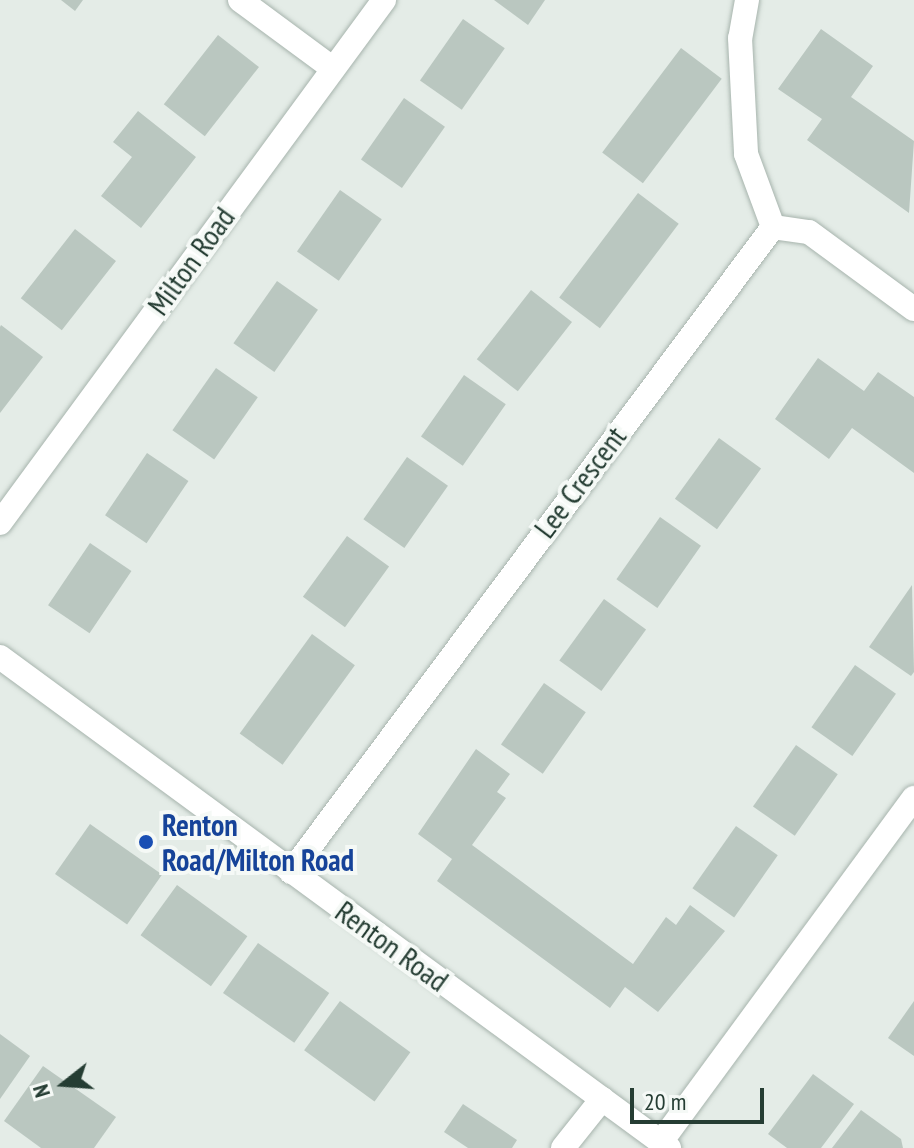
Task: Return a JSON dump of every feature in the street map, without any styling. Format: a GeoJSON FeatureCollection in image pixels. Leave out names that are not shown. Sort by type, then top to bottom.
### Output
{"type":"FeatureCollection","features":[{"type":"Feature","properties":{"kind":"street"},"geometry":{"type":"LineString","coordinates":[[240,0],[331,67]]}},
{"type":"Feature","properties":{"kind":"street","name":"Milton Road"},"geometry":{"type":"LineString","coordinates":[[0,523],[331,67],[384,0]]}},
{"type":"Feature","properties":{"kind":"street"},"geometry":{"type":"LineString","coordinates":[[747,0],[740,38],[746,154],[773,227],[809,232],[914,309]]}},
{"type":"Feature","properties":{"kind":"street","name":"Lee Crescent"},"geometry":{"type":"LineString","coordinates":[[291,872],[773,227]]}},
{"type":"Feature","properties":{"kind":"street","name":"Renton Road"},"geometry":{"type":"LineString","coordinates":[[0,657],[665,1145]]}},
{"type":"Feature","properties":{"kind":"street"},"geometry":{"type":"LineString","coordinates":[[665,1145],[914,798]]}},
{"type":"Feature","properties":{"kind":"street"},"geometry":{"type":"LineString","coordinates":[[563,1148],[602,1099]]}},
{"type":"Feature","properties":{"kind":"building"},"geometry":{"type":"Polygon","coordinates":[[[61,0],[83,0],[75,11],[61,0]]]}},
{"type":"Feature","properties":{"kind":"building"},"geometry":{"type":"Polygon","coordinates":[[[494,0],[545,0],[528,25],[494,0]]]}},
{"type":"Feature","properties":{"kind":"building"},"geometry":{"type":"Polygon","coordinates":[[[463,19],[505,48],[462,110],[420,80],[463,19]]]}},
{"type":"Feature","properties":{"kind":"building"},"geometry":{"type":"Polygon","coordinates":[[[821,29],[873,66],[851,97],[914,141],[909,213],[807,140],[822,119],[778,89],[821,29]]]}},
{"type":"Feature","properties":{"kind":"building"},"geometry":{"type":"Polygon","coordinates":[[[218,35],[259,67],[205,136],[164,104],[218,35]]]}},
{"type":"Feature","properties":{"kind":"building"},"geometry":{"type":"Polygon","coordinates":[[[681,48],[722,79],[643,183],[602,153],[681,48]]]}},
{"type":"Feature","properties":{"kind":"building"},"geometry":{"type":"Polygon","coordinates":[[[404,98],[445,127],[402,188],[361,159],[404,98]]]}},
{"type":"Feature","properties":{"kind":"building"},"geometry":{"type":"Polygon","coordinates":[[[138,111],[196,157],[141,228],[101,196],[132,157],[113,142],[138,111]]]}},
{"type":"Feature","properties":{"kind":"building"},"geometry":{"type":"Polygon","coordinates":[[[340,190],[382,219],[339,281],[297,251],[340,190]]]}},
{"type":"Feature","properties":{"kind":"building"},"geometry":{"type":"Polygon","coordinates":[[[638,193],[679,224],[600,328],[559,298],[638,193]]]}},
{"type":"Feature","properties":{"kind":"building"},"geometry":{"type":"Polygon","coordinates":[[[75,229],[116,261],[62,330],[21,298],[75,229]]]}},
{"type":"Feature","properties":{"kind":"building"},"geometry":{"type":"Polygon","coordinates":[[[277,281],[318,310],[274,372],[233,343],[277,281]]]}},
{"type":"Feature","properties":{"kind":"building"},"geometry":{"type":"Polygon","coordinates":[[[531,290],[572,322],[518,391],[477,359],[531,290]]]}},
{"type":"Feature","properties":{"kind":"building"},"geometry":{"type":"Polygon","coordinates":[[[0,327],[43,357],[0,413],[0,327]]]}},
{"type":"Feature","properties":{"kind":"building"},"geometry":{"type":"Polygon","coordinates":[[[818,358],[864,391],[878,372],[914,397],[914,473],[852,428],[829,459],[775,419],[818,358]]]}},
{"type":"Feature","properties":{"kind":"building"},"geometry":{"type":"Polygon","coordinates":[[[216,368],[258,397],[214,460],[172,430],[216,368]]]}},
{"type":"Feature","properties":{"kind":"building"},"geometry":{"type":"Polygon","coordinates":[[[464,375],[506,404],[463,466],[421,436],[464,375]]]}},
{"type":"Feature","properties":{"kind":"building"},"geometry":{"type":"Polygon","coordinates":[[[719,438],[761,469],[717,529],[675,499],[719,438]]]}},
{"type":"Feature","properties":{"kind":"building"},"geometry":{"type":"Polygon","coordinates":[[[147,453],[188,481],[147,543],[105,515],[147,453]]]}},
{"type":"Feature","properties":{"kind":"building"},"geometry":{"type":"Polygon","coordinates":[[[407,457],[448,486],[404,548],[363,519],[407,457]]]}},
{"type":"Feature","properties":{"kind":"building"},"geometry":{"type":"Polygon","coordinates":[[[660,517],[701,546],[657,608],[616,579],[660,517]]]}},
{"type":"Feature","properties":{"kind":"building"},"geometry":{"type":"Polygon","coordinates":[[[347,536],[389,567],[345,627],[303,597],[347,536]]]}},
{"type":"Feature","properties":{"kind":"building"},"geometry":{"type":"Polygon","coordinates":[[[90,543],[131,571],[90,633],[48,605],[90,543]]]}},
{"type":"Feature","properties":{"kind":"building"},"geometry":{"type":"Polygon","coordinates":[[[912,585],[914,672],[911,676],[869,647],[912,585]]]}},
{"type":"Feature","properties":{"kind":"building"},"geometry":{"type":"Polygon","coordinates":[[[604,599],[646,630],[601,691],[559,660],[604,599]]]}},
{"type":"Feature","properties":{"kind":"building"},"geometry":{"type":"Polygon","coordinates":[[[312,634],[355,665],[283,765],[240,734],[312,634]]]}},
{"type":"Feature","properties":{"kind":"building"},"geometry":{"type":"Polygon","coordinates":[[[855,665],[896,694],[852,756],[811,727],[855,665]]]}},
{"type":"Feature","properties":{"kind":"building"},"geometry":{"type":"Polygon","coordinates":[[[544,683],[586,712],[543,774],[501,744],[544,683]]]}},
{"type":"Feature","properties":{"kind":"building"},"geometry":{"type":"Polygon","coordinates":[[[796,745],[838,774],[795,836],[753,806],[796,745]]]}},
{"type":"Feature","properties":{"kind":"building"},"geometry":{"type":"Polygon","coordinates":[[[476,749],[510,774],[497,792],[506,798],[472,845],[633,964],[666,917],[676,925],[690,905],[725,931],[658,1012],[625,987],[610,1008],[437,881],[452,859],[418,834],[476,749]]]}},
{"type":"Feature","properties":{"kind":"building"},"geometry":{"type":"Polygon","coordinates":[[[90,824],[162,874],[127,924],[55,874],[90,824]]]}},
{"type":"Feature","properties":{"kind":"building"},"geometry":{"type":"Polygon","coordinates":[[[736,826],[778,855],[734,918],[692,888],[736,826]]]}},
{"type":"Feature","properties":{"kind":"building"},"geometry":{"type":"Polygon","coordinates":[[[177,885],[247,936],[211,986],[141,935],[177,885]]]}},
{"type":"Feature","properties":{"kind":"building"},"geometry":{"type":"Polygon","coordinates":[[[258,943],[329,993],[294,1043],[223,993],[258,943]]]}},
{"type":"Feature","properties":{"kind":"building"},"geometry":{"type":"Polygon","coordinates":[[[340,1001],[410,1052],[375,1101],[304,1050],[340,1001]]]}},
{"type":"Feature","properties":{"kind":"building"},"geometry":{"type":"Polygon","coordinates":[[[914,1001],[914,1056],[888,1038],[914,1001]]]}},
{"type":"Feature","properties":{"kind":"building"},"geometry":{"type":"Polygon","coordinates":[[[0,1034],[30,1056],[0,1099],[0,1034]]]}},
{"type":"Feature","properties":{"kind":"building"},"geometry":{"type":"Polygon","coordinates":[[[43,1066],[116,1117],[94,1148],[41,1148],[4,1121],[43,1066]]]}},
{"type":"Feature","properties":{"kind":"building"},"geometry":{"type":"Polygon","coordinates":[[[813,1074],[854,1104],[821,1148],[787,1148],[768,1134],[813,1074]]]}},
{"type":"Feature","properties":{"kind":"building"},"geometry":{"type":"Polygon","coordinates":[[[463,1104],[517,1140],[512,1148],[468,1148],[444,1132],[463,1104]]]}},
{"type":"Feature","properties":{"kind":"building"},"geometry":{"type":"Polygon","coordinates":[[[861,1110],[901,1139],[903,1148],[832,1148],[861,1110]]]}},
{"type":"Feature","properties":{"kind":"place","name":"Renton Road/Milton Road"},"geometry":{"type":"Point","coordinates":[146,842]}}]}
